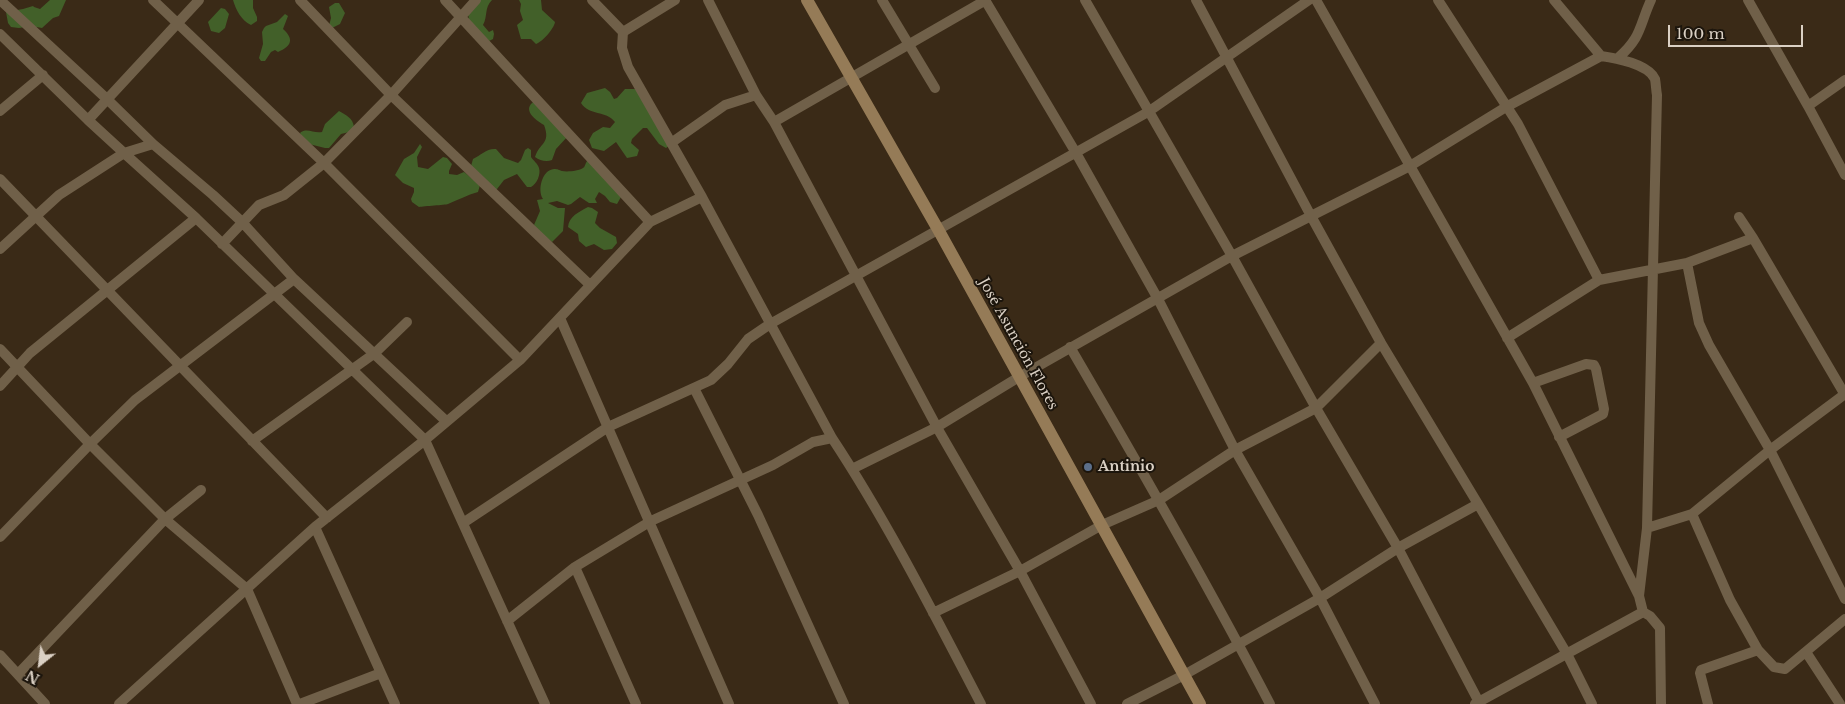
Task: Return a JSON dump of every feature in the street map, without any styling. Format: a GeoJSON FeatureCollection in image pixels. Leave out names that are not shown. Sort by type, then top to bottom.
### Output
{"type":"FeatureCollection","features":[{"type":"Feature","properties":{"kind":"street"},"geometry":{"type":"LineString","coordinates":[[0,0],[153,144],[242,222],[294,279],[446,421]]}},
{"type":"Feature","properties":{"kind":"street"},"geometry":{"type":"LineString","coordinates":[[153,0],[324,163],[520,360]]}},
{"type":"Feature","properties":{"kind":"street"},"geometry":{"type":"LineString","coordinates":[[88,120],[199,0]]}},
{"type":"Feature","properties":{"kind":"street"},"geometry":{"type":"LineString","coordinates":[[300,0],[391,95],[590,285]]}},
{"type":"Feature","properties":{"kind":"street"},"geometry":{"type":"LineString","coordinates":[[445,0],[650,222]]}},
{"type":"Feature","properties":{"kind":"street"},"geometry":{"type":"LineString","coordinates":[[222,244],[259,205],[284,195],[324,163],[391,95],[476,0]]}},
{"type":"Feature","properties":{"kind":"street"},"geometry":{"type":"LineString","coordinates":[[592,0],[623,32],[622,48],[628,67],[702,197],[832,438],[852,469],[934,613],[981,704]]}},
{"type":"Feature","properties":{"kind":"street"},"geometry":{"type":"LineString","coordinates":[[623,32],[675,0]]}},
{"type":"Feature","properties":{"kind":"street"},"geometry":{"type":"LineString","coordinates":[[708,0],[756,95],[774,122],[937,427],[1020,571],[1091,704]]}},
{"type":"Feature","properties":{"kind":"street","name":"José Asunción Flores"},"geometry":{"type":"LineString","coordinates":[[807,0],[939,231],[1200,704]]}},
{"type":"Feature","properties":{"kind":"street"},"geometry":{"type":"LineString","coordinates":[[882,0],[910,44],[934,88]]}},
{"type":"Feature","properties":{"kind":"street"},"geometry":{"type":"LineString","coordinates":[[774,122],[985,0],[1076,153],[1158,299],[1235,450],[1320,598],[1375,704]]}},
{"type":"Feature","properties":{"kind":"street"},"geometry":{"type":"LineString","coordinates":[[1084,0],[1232,256],[1316,408],[1398,548],[1478,703],[1643,612]]}},
{"type":"Feature","properties":{"kind":"street"},"geometry":{"type":"LineString","coordinates":[[1196,0],[1381,343],[1566,654],[1592,704]]}},
{"type":"Feature","properties":{"kind":"street"},"geometry":{"type":"LineString","coordinates":[[463,524],[608,427],[711,380],[728,364],[748,339],[770,324],[939,231],[1148,112],[1309,0]]}},
{"type":"Feature","properties":{"kind":"street"},"geometry":{"type":"LineString","coordinates":[[1316,0],[1533,383],[1639,596],[1643,612],[1650,616],[1660,628],[1661,704]]}},
{"type":"Feature","properties":{"kind":"street"},"geometry":{"type":"LineString","coordinates":[[1438,0],[1518,124],[1599,280]]}},
{"type":"Feature","properties":{"kind":"street"},"geometry":{"type":"LineString","coordinates":[[1554,0],[1601,56]]}},
{"type":"Feature","properties":{"kind":"street"},"geometry":{"type":"LineString","coordinates":[[1642,0],[1644,19]]}},
{"type":"Feature","properties":{"kind":"street"},"geometry":{"type":"LineString","coordinates":[[1618,58],[1629,49],[1638,36],[1651,0]]}},
{"type":"Feature","properties":{"kind":"street"},"geometry":{"type":"LineString","coordinates":[[1748,0],[1845,175]]}},
{"type":"Feature","properties":{"kind":"street"},"geometry":{"type":"LineString","coordinates":[[0,34],[88,120],[196,218],[425,440],[545,704]]}},
{"type":"Feature","properties":{"kind":"street"},"geometry":{"type":"LineString","coordinates":[[852,469],[937,427],[1070,347],[1232,256],[1410,166],[1506,107],[1601,56],[1618,58],[1647,69],[1655,80],[1657,95],[1647,528],[1639,596]]}},
{"type":"Feature","properties":{"kind":"street"},"geometry":{"type":"LineString","coordinates":[[0,112],[43,75]]}},
{"type":"Feature","properties":{"kind":"street"},"geometry":{"type":"LineString","coordinates":[[1808,106],[1845,80]]}},
{"type":"Feature","properties":{"kind":"street"},"geometry":{"type":"LineString","coordinates":[[671,143],[725,105],[756,95]]}},
{"type":"Feature","properties":{"kind":"street"},"geometry":{"type":"LineString","coordinates":[[0,250],[59,195],[124,153],[153,144]]}},
{"type":"Feature","properties":{"kind":"street"},"geometry":{"type":"LineString","coordinates":[[0,179],[327,518]]}},
{"type":"Feature","properties":{"kind":"street"},"geometry":{"type":"LineString","coordinates":[[119,704],[315,528],[425,440],[520,360],[650,222],[702,197]]}},
{"type":"Feature","properties":{"kind":"street"},"geometry":{"type":"LineString","coordinates":[[1647,528],[1692,514],[1770,450],[1845,395],[1753,238],[1738,217]]}},
{"type":"Feature","properties":{"kind":"street"},"geometry":{"type":"LineString","coordinates":[[0,386],[30,353],[196,218]]}},
{"type":"Feature","properties":{"kind":"street"},"geometry":{"type":"LineString","coordinates":[[1507,338],[1599,280],[1687,263],[1753,238]]}},
{"type":"Feature","properties":{"kind":"street"},"geometry":{"type":"LineString","coordinates":[[1687,263],[1699,323],[1709,345],[1770,450],[1845,599]]}},
{"type":"Feature","properties":{"kind":"street"},"geometry":{"type":"LineString","coordinates":[[0,537],[135,400],[294,279]]}},
{"type":"Feature","properties":{"kind":"street"},"geometry":{"type":"LineString","coordinates":[[560,318],[651,521],[729,704]]}},
{"type":"Feature","properties":{"kind":"street"},"geometry":{"type":"LineString","coordinates":[[252,441],[375,353],[408,322]]}},
{"type":"Feature","properties":{"kind":"street"},"geometry":{"type":"LineString","coordinates":[[934,613],[1020,571],[1102,525],[1159,500],[1235,450],[1316,408],[1381,343]]}},
{"type":"Feature","properties":{"kind":"street"},"geometry":{"type":"LineString","coordinates":[[1070,347],[1159,500],[1270,704]]}},
{"type":"Feature","properties":{"kind":"street"},"geometry":{"type":"LineString","coordinates":[[0,348],[90,444],[165,519],[247,589],[299,704],[381,673]]}},
{"type":"Feature","properties":{"kind":"street"},"geometry":{"type":"LineString","coordinates":[[1533,383],[1586,364],[1594,365],[1596,369],[1604,409],[1602,414],[1559,437]]}},
{"type":"Feature","properties":{"kind":"street"},"geometry":{"type":"LineString","coordinates":[[694,388],[740,480],[844,704]]}},
{"type":"Feature","properties":{"kind":"street"},"geometry":{"type":"LineString","coordinates":[[507,621],[575,567],[651,521],[773,465],[813,442],[832,438]]}},
{"type":"Feature","properties":{"kind":"street"},"geometry":{"type":"LineString","coordinates":[[18,674],[165,519],[200,490]]}},
{"type":"Feature","properties":{"kind":"street"},"geometry":{"type":"LineString","coordinates":[[1127,704],[1184,675],[1320,598],[1398,548],[1478,504]]}},
{"type":"Feature","properties":{"kind":"street"},"geometry":{"type":"LineString","coordinates":[[1692,514],[1730,600],[1758,650],[1770,664],[1779,669],[1785,669],[1845,619]]}},
{"type":"Feature","properties":{"kind":"street"},"geometry":{"type":"LineString","coordinates":[[315,528],[395,704]]}},
{"type":"Feature","properties":{"kind":"street"},"geometry":{"type":"LineString","coordinates":[[575,567],[636,704]]}},
{"type":"Feature","properties":{"kind":"street"},"geometry":{"type":"LineString","coordinates":[[1708,704],[1700,673],[1701,670],[1705,667],[1758,650]]}},
{"type":"Feature","properties":{"kind":"street"},"geometry":{"type":"LineString","coordinates":[[1806,652],[1840,704]]}},
{"type":"Feature","properties":{"kind":"street"},"geometry":{"type":"LineString","coordinates":[[0,655],[45,704]]}},
{"type":"Feature","properties":{"kind":"green space"},"geometry":{"type":"Polygon","coordinates":[[[50,0],[66,0],[59,16],[53,18],[42,28],[31,26],[11,27],[8,23],[6,12],[33,6],[40,9],[50,0]]]}},
{"type":"Feature","properties":{"kind":"green space"},"geometry":{"type":"Polygon","coordinates":[[[233,0],[253,0],[257,21],[251,25],[244,20],[237,11],[233,0]]]}},
{"type":"Feature","properties":{"kind":"green space"},"geometry":{"type":"Polygon","coordinates":[[[475,0],[492,0],[488,6],[483,25],[489,32],[493,30],[493,39],[489,41],[469,22],[468,11],[475,0]]]}},
{"type":"Feature","properties":{"kind":"green space"},"geometry":{"type":"Polygon","coordinates":[[[519,0],[541,0],[542,10],[555,22],[547,35],[536,44],[531,39],[521,39],[517,25],[523,20],[519,0]]]}},
{"type":"Feature","properties":{"kind":"green space"},"geometry":{"type":"Polygon","coordinates":[[[339,3],[345,13],[340,24],[332,28],[329,26],[331,18],[329,7],[339,3]]]}},
{"type":"Feature","properties":{"kind":"green space"},"geometry":{"type":"Polygon","coordinates":[[[221,8],[225,9],[229,14],[225,28],[219,33],[211,31],[208,22],[221,8]]]}},
{"type":"Feature","properties":{"kind":"green space"},"geometry":{"type":"Polygon","coordinates":[[[285,14],[288,16],[283,29],[289,36],[289,45],[278,52],[275,50],[271,52],[265,61],[261,61],[259,58],[263,44],[262,32],[264,28],[277,22],[285,14]]]}},
{"type":"Feature","properties":{"kind":"green space"},"geometry":{"type":"Polygon","coordinates":[[[605,88],[614,99],[625,89],[636,89],[669,146],[666,148],[659,144],[647,128],[643,128],[632,139],[631,143],[639,150],[637,156],[627,158],[616,142],[604,151],[592,148],[589,140],[593,133],[603,127],[610,128],[615,122],[607,116],[588,110],[581,103],[587,93],[605,88]]]}},
{"type":"Feature","properties":{"kind":"green space"},"geometry":{"type":"Polygon","coordinates":[[[535,101],[568,136],[556,149],[550,161],[535,157],[546,140],[546,131],[544,125],[529,111],[529,107],[535,101]]]}},
{"type":"Feature","properties":{"kind":"green space"},"geometry":{"type":"Polygon","coordinates":[[[339,111],[352,121],[354,127],[349,132],[341,134],[329,148],[305,143],[300,133],[303,131],[322,132],[325,124],[339,111]]]}},
{"type":"Feature","properties":{"kind":"green space"},"geometry":{"type":"Polygon","coordinates":[[[420,144],[422,147],[417,157],[418,167],[428,169],[443,157],[447,158],[452,164],[449,174],[457,175],[464,172],[480,185],[478,192],[446,204],[419,207],[412,202],[414,188],[403,183],[395,175],[404,159],[414,153],[420,144]]]}},
{"type":"Feature","properties":{"kind":"green space"},"geometry":{"type":"Polygon","coordinates":[[[528,148],[531,150],[531,157],[538,165],[539,170],[537,181],[531,187],[527,187],[517,174],[504,180],[497,189],[493,189],[471,166],[473,159],[493,149],[496,149],[504,158],[518,163],[528,148]]]}},
{"type":"Feature","properties":{"kind":"green space"},"geometry":{"type":"Polygon","coordinates":[[[587,161],[594,161],[621,197],[617,204],[610,202],[599,192],[595,199],[597,203],[589,203],[580,197],[568,205],[557,201],[548,203],[558,208],[565,208],[563,231],[552,242],[538,232],[534,225],[540,211],[537,200],[543,199],[540,191],[542,181],[550,170],[576,171],[584,167],[587,161]]]}},
{"type":"Feature","properties":{"kind":"green space"},"geometry":{"type":"Polygon","coordinates":[[[588,207],[598,212],[595,223],[616,237],[617,243],[612,249],[604,250],[594,244],[586,247],[579,241],[578,234],[568,227],[572,217],[588,207]]]}},
{"type":"Feature","properties":{"kind":"place","name":"Antinio"},"geometry":{"type":"Point","coordinates":[1088,467]}}]}
